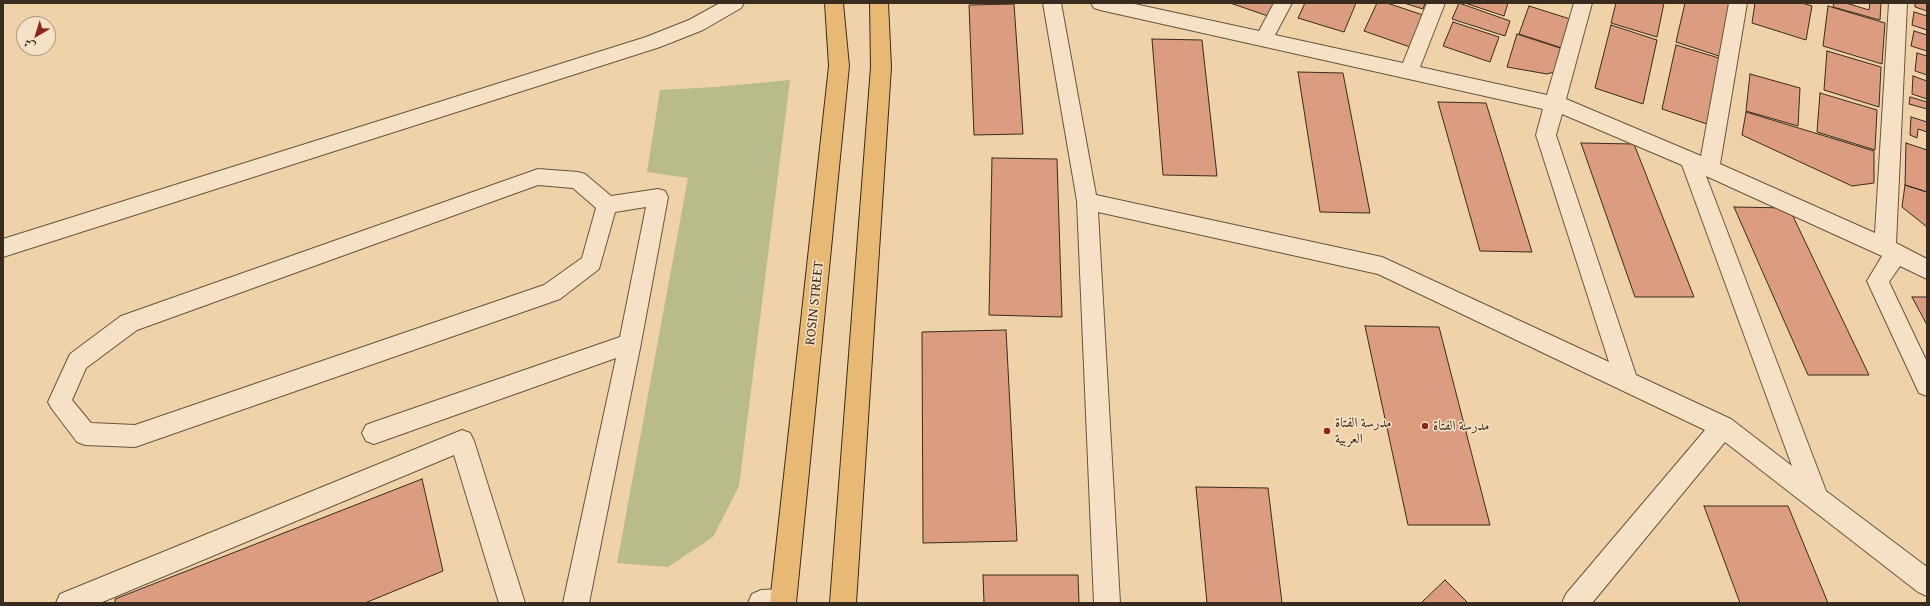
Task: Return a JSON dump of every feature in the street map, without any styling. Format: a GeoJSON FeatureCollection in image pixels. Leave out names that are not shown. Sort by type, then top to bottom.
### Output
{"type":"FeatureCollection","features":[{"type":"Feature","properties":{"kind":"main road","name":"ROSIN STREET"},"geometry":{"type":"LineString","coordinates":[[776,603],[839,66],[834,3]]}},
{"type":"Feature","properties":{"kind":"main road"},"geometry":{"type":"LineString","coordinates":[[844,603],[881,67],[879,3]]}},
{"type":"Feature","properties":{"kind":"street"},"geometry":{"type":"LineString","coordinates":[[3,248],[653,42],[696,25],[735,3]]}},
{"type":"Feature","properties":{"kind":"street"},"geometry":{"type":"LineString","coordinates":[[1052,3],[1087,201],[1107,603]]}},
{"type":"Feature","properties":{"kind":"street"},"geometry":{"type":"LineString","coordinates":[[1100,3],[1130,6],[1264,39],[1554,105],[1564,106],[1700,164],[1891,250],[1927,270]]}},
{"type":"Feature","properties":{"kind":"street"},"geometry":{"type":"LineString","coordinates":[[1264,39],[1283,3]]}},
{"type":"Feature","properties":{"kind":"street"},"geometry":{"type":"LineString","coordinates":[[1409,72],[1436,3]]}},
{"type":"Feature","properties":{"kind":"street"},"geometry":{"type":"LineString","coordinates":[[1583,3],[1546,135],[1627,382]]}},
{"type":"Feature","properties":{"kind":"street"},"geometry":{"type":"LineString","coordinates":[[1738,3],[1700,164],[1817,499]]}},
{"type":"Feature","properties":{"kind":"street"},"geometry":{"type":"LineString","coordinates":[[1898,3],[1891,250],[1878,282],[1927,386]]}},
{"type":"Feature","properties":{"kind":"street"},"geometry":{"type":"LineString","coordinates":[[576,603],[630,343],[658,197],[607,205],[578,180],[538,177],[129,323],[78,361],[60,402],[85,434],[135,436],[552,292],[591,263],[607,205]]}},
{"type":"Feature","properties":{"kind":"street"},"geometry":{"type":"LineString","coordinates":[[1087,201],[1382,266],[1723,427],[1927,583]]}},
{"type":"Feature","properties":{"kind":"street"},"geometry":{"type":"LineString","coordinates":[[374,432],[630,343]]}},
{"type":"Feature","properties":{"kind":"street"},"geometry":{"type":"LineString","coordinates":[[1575,603],[1723,427]]}},
{"type":"Feature","properties":{"kind":"street"},"geometry":{"type":"LineString","coordinates":[[69,603],[462,441],[512,603]]}},
{"type":"Feature","properties":{"kind":"green space"},"geometry":{"type":"Polygon","coordinates":[[[790,80],[739,486],[713,537],[668,567],[617,563],[688,178],[647,172],[660,90],[715,87],[790,80]]]}},
{"type":"Feature","properties":{"kind":"building"},"geometry":{"type":"Polygon","coordinates":[[[1230,3],[1278,3],[1271,17],[1230,3]]]}},
{"type":"Feature","properties":{"kind":"building"},"geometry":{"type":"Polygon","coordinates":[[[1305,3],[1356,3],[1344,32],[1298,18],[1305,3]]]}},
{"type":"Feature","properties":{"kind":"building"},"geometry":{"type":"Polygon","coordinates":[[[1377,3],[1387,3],[1423,15],[1410,47],[1364,31],[1377,3]]]}},
{"type":"Feature","properties":{"kind":"building"},"geometry":{"type":"Polygon","coordinates":[[[1404,3],[1425,3],[1423,9],[1404,3]]]}},
{"type":"Feature","properties":{"kind":"building"},"geometry":{"type":"Polygon","coordinates":[[[1459,3],[1510,21],[1505,36],[1452,19],[1459,3]]]}},
{"type":"Feature","properties":{"kind":"building"},"geometry":{"type":"Polygon","coordinates":[[[1465,3],[1508,3],[1504,16],[1465,3]]]}},
{"type":"Feature","properties":{"kind":"building"},"geometry":{"type":"Polygon","coordinates":[[[1616,3],[1664,3],[1657,37],[1611,23],[1616,3]]]}},
{"type":"Feature","properties":{"kind":"building"},"geometry":{"type":"Polygon","coordinates":[[[1685,3],[1732,3],[1722,57],[1676,42],[1685,3]]]}},
{"type":"Feature","properties":{"kind":"building"},"geometry":{"type":"Polygon","coordinates":[[[1755,3],[1802,3],[1812,6],[1806,40],[1752,23],[1755,3]]]}},
{"type":"Feature","properties":{"kind":"building"},"geometry":{"type":"Polygon","coordinates":[[[1834,3],[1846,3],[1869,10],[1870,3],[1881,3],[1880,20],[1833,7],[1834,3]]]}},
{"type":"Feature","properties":{"kind":"building"},"geometry":{"type":"Polygon","coordinates":[[[1915,3],[1927,3],[1927,11],[1915,7],[1915,3]]]}},
{"type":"Feature","properties":{"kind":"building"},"geometry":{"type":"Polygon","coordinates":[[[1014,4],[1023,134],[974,135],[969,5],[1014,4]]]}},
{"type":"Feature","properties":{"kind":"building"},"geometry":{"type":"Polygon","coordinates":[[[1529,6],[1570,19],[1562,48],[1519,34],[1529,6]]]}},
{"type":"Feature","properties":{"kind":"building"},"geometry":{"type":"Polygon","coordinates":[[[1828,6],[1885,23],[1882,64],[1823,46],[1828,6]]]}},
{"type":"Feature","properties":{"kind":"building"},"geometry":{"type":"Polygon","coordinates":[[[1914,12],[1927,16],[1927,30],[1912,25],[1914,12]]]}},
{"type":"Feature","properties":{"kind":"building"},"geometry":{"type":"Polygon","coordinates":[[[1453,22],[1499,37],[1490,62],[1443,46],[1453,22]]]}},
{"type":"Feature","properties":{"kind":"building"},"geometry":{"type":"Polygon","coordinates":[[[1611,25],[1657,40],[1643,104],[1595,88],[1611,25]]]}},
{"type":"Feature","properties":{"kind":"building"},"geometry":{"type":"Polygon","coordinates":[[[1914,31],[1927,35],[1927,51],[1911,46],[1914,31]]]}},
{"type":"Feature","properties":{"kind":"building"},"geometry":{"type":"Polygon","coordinates":[[[1517,34],[1566,50],[1561,70],[1547,74],[1507,67],[1517,34]]]}},
{"type":"Feature","properties":{"kind":"building"},"geometry":{"type":"Polygon","coordinates":[[[1152,39],[1202,40],[1217,176],[1163,175],[1152,39]]]}},
{"type":"Feature","properties":{"kind":"building"},"geometry":{"type":"Polygon","coordinates":[[[1676,45],[1722,59],[1710,125],[1662,109],[1676,45]]]}},
{"type":"Feature","properties":{"kind":"building"},"geometry":{"type":"Polygon","coordinates":[[[1827,51],[1881,67],[1879,107],[1824,90],[1827,51]]]}},
{"type":"Feature","properties":{"kind":"building"},"geometry":{"type":"Polygon","coordinates":[[[1917,53],[1927,56],[1927,75],[1915,71],[1917,53]]]}},
{"type":"Feature","properties":{"kind":"building"},"geometry":{"type":"Polygon","coordinates":[[[1298,72],[1343,73],[1370,213],[1320,212],[1298,72]]]}},
{"type":"Feature","properties":{"kind":"building"},"geometry":{"type":"Polygon","coordinates":[[[1750,74],[1800,88],[1798,126],[1746,111],[1750,74]]]}},
{"type":"Feature","properties":{"kind":"building"},"geometry":{"type":"Polygon","coordinates":[[[1913,76],[1927,81],[1927,99],[1912,94],[1913,76]]]}},
{"type":"Feature","properties":{"kind":"building"},"geometry":{"type":"Polygon","coordinates":[[[1820,93],[1877,110],[1875,150],[1817,132],[1820,93]]]}},
{"type":"Feature","properties":{"kind":"building"},"geometry":{"type":"Polygon","coordinates":[[[1910,97],[1927,102],[1927,109],[1909,104],[1910,97]]]}},
{"type":"Feature","properties":{"kind":"building"},"geometry":{"type":"Polygon","coordinates":[[[1438,102],[1486,103],[1532,252],[1480,251],[1438,102]]]}},
{"type":"Feature","properties":{"kind":"building"},"geometry":{"type":"Polygon","coordinates":[[[1746,112],[1874,151],[1874,183],[1852,186],[1742,135],[1746,112]]]}},
{"type":"Feature","properties":{"kind":"building"},"geometry":{"type":"Polygon","coordinates":[[[1911,117],[1927,122],[1927,132],[1918,129],[1917,138],[1910,135],[1911,117]]]}},
{"type":"Feature","properties":{"kind":"building"},"geometry":{"type":"Polygon","coordinates":[[[1581,143],[1634,144],[1694,297],[1635,297],[1581,143]]]}},
{"type":"Feature","properties":{"kind":"building"},"geometry":{"type":"Polygon","coordinates":[[[1906,143],[1927,150],[1927,192],[1905,185],[1906,143]]]}},
{"type":"Feature","properties":{"kind":"building"},"geometry":{"type":"Polygon","coordinates":[[[992,158],[1057,159],[1062,317],[989,315],[992,158]]]}},
{"type":"Feature","properties":{"kind":"building"},"geometry":{"type":"Polygon","coordinates":[[[1905,185],[1927,192],[1927,227],[1902,207],[1905,185]]]}},
{"type":"Feature","properties":{"kind":"building"},"geometry":{"type":"Polygon","coordinates":[[[1734,207],[1789,208],[1869,375],[1808,375],[1734,207]]]}},
{"type":"Feature","properties":{"kind":"building"},"geometry":{"type":"Polygon","coordinates":[[[1912,297],[1927,297],[1927,325],[1912,297]]]}},
{"type":"Feature","properties":{"kind":"building","name":"مدرسة الفتاة"},"geometry":{"type":"Polygon","coordinates":[[[1365,326],[1439,327],[1490,525],[1408,525],[1365,326]]]}},
{"type":"Feature","properties":{"kind":"building"},"geometry":{"type":"Polygon","coordinates":[[[1006,330],[1017,541],[923,543],[922,332],[1006,330]]]}},
{"type":"Feature","properties":{"kind":"building"},"geometry":{"type":"Polygon","coordinates":[[[422,479],[443,571],[365,603],[115,603],[115,599],[422,479]]]}},
{"type":"Feature","properties":{"kind":"building"},"geometry":{"type":"Polygon","coordinates":[[[1196,487],[1268,488],[1282,603],[1207,603],[1196,487]]]}},
{"type":"Feature","properties":{"kind":"building"},"geometry":{"type":"Polygon","coordinates":[[[1704,506],[1788,506],[1828,603],[1740,603],[1704,506]]]}},
{"type":"Feature","properties":{"kind":"building"},"geometry":{"type":"Polygon","coordinates":[[[983,575],[1078,575],[1079,603],[984,603],[983,575]]]}},
{"type":"Feature","properties":{"kind":"building"},"geometry":{"type":"Polygon","coordinates":[[[1445,580],[1468,603],[1421,603],[1445,580]]]}},
{"type":"Feature","properties":{"kind":"place","name":"مدرسة الفتاة"},"geometry":{"type":"Point","coordinates":[1425,426]}},
{"type":"Feature","properties":{"kind":"place","name":"مدرسة الفتاة العربية"},"geometry":{"type":"Point","coordinates":[1327,431]}}]}
